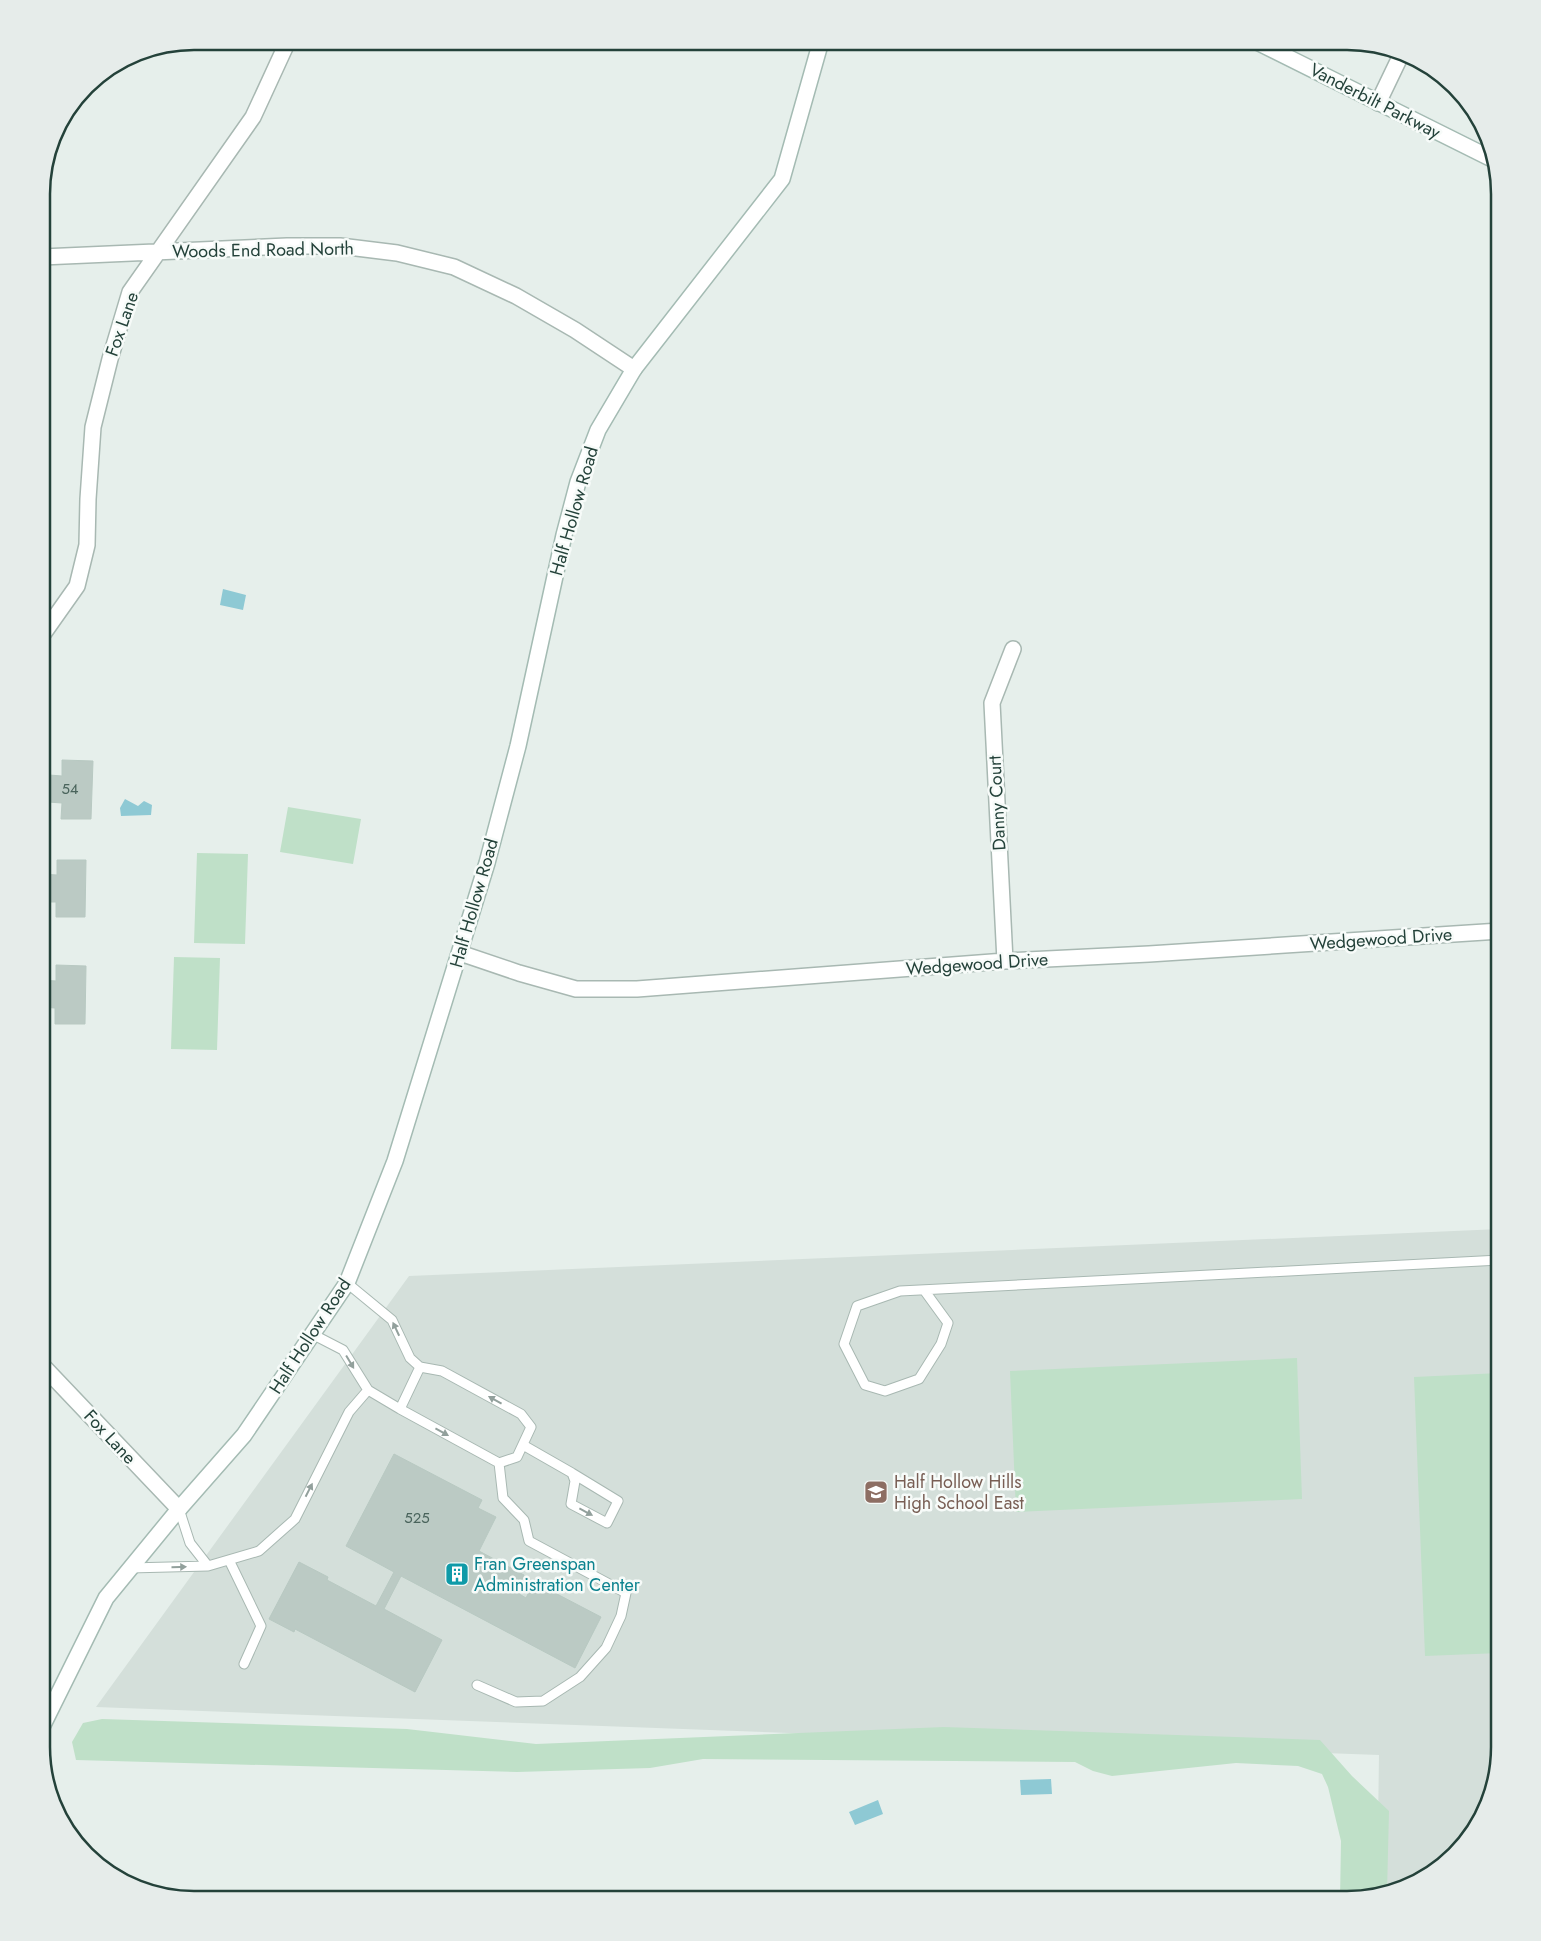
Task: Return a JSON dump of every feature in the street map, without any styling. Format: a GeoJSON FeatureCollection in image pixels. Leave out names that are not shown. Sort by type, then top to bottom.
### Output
{"type":"FeatureCollection","features":[{"type":"Feature","properties":{"kind":"street","name":"Fox Lane"},"geometry":{"type":"LineString","coordinates":[[50,625],[77,586],[87,545],[93,427],[110,359],[130,292],[253,117],[284,50]]}},
{"type":"Feature","properties":{"kind":"street","name":"Half Hollow Road"},"geometry":{"type":"LineString","coordinates":[[50,1711],[106,1598],[244,1435],[347,1283],[395,1161],[488,863],[518,746],[562,544],[578,482],[598,430],[634,369],[782,179],[818,50]]}},
{"type":"Feature","properties":{"kind":"street","name":"Vanderbilt Parkway"},"geometry":{"type":"LineString","coordinates":[[1273,50],[1486,156]]}},
{"type":"Feature","properties":{"kind":"street"},"geometry":{"type":"LineString","coordinates":[[1378,103],[1399,60]]}},
{"type":"Feature","properties":{"kind":"street","name":"Woods End Road North"},"geometry":{"type":"LineString","coordinates":[[50,257],[340,246],[397,252],[454,267],[516,296],[575,330],[634,369]]}},
{"type":"Feature","properties":{"kind":"street","name":"Danny Court"},"geometry":{"type":"LineString","coordinates":[[1005,961],[992,703],[1014,649]]}},
{"type":"Feature","properties":{"kind":"street","name":"Wedgewood Drive"},"geometry":{"type":"LineString","coordinates":[[460,953],[519,973],[576,989],[637,989],[1005,961],[1491,933]]}},
{"type":"Feature","properties":{"kind":"street","name":"Fox Lane"},"geometry":{"type":"LineString","coordinates":[[50,1374],[179,1510]]}},
{"type":"Feature","properties":{"kind":"lane"},"geometry":{"type":"LineString","coordinates":[[924,1290],[948,1322],[941,1344],[919,1379],[885,1391],[865,1386],[844,1344],[857,1306],[900,1291],[1491,1260]]}},
{"type":"Feature","properties":{"kind":"lane"},"geometry":{"type":"LineString","coordinates":[[312,1334],[343,1350],[368,1390],[499,1463],[517,1457],[531,1427],[521,1414],[442,1371],[420,1367],[410,1358],[392,1320],[347,1283]]}},
{"type":"Feature","properties":{"kind":"lane"},"geometry":{"type":"LineString","coordinates":[[400,1409],[420,1367]]}},
{"type":"Feature","properties":{"kind":"lane"},"geometry":{"type":"LineString","coordinates":[[130,1568],[208,1566],[259,1551],[295,1519],[349,1412],[368,1390]]}},
{"type":"Feature","properties":{"kind":"lane"},"geometry":{"type":"LineString","coordinates":[[523,1445],[572,1473],[618,1501],[607,1523],[571,1504],[574,1481],[572,1473]]}},
{"type":"Feature","properties":{"kind":"lane"},"geometry":{"type":"LineString","coordinates":[[477,1685],[516,1702],[543,1701],[580,1677],[606,1648],[621,1616],[626,1593],[529,1541],[524,1520],[503,1498],[499,1463]]}},
{"type":"Feature","properties":{"kind":"lane"},"geometry":{"type":"LineString","coordinates":[[179,1510],[190,1543],[208,1566]]}},
{"type":"Feature","properties":{"kind":"lane"},"geometry":{"type":"LineString","coordinates":[[229,1560],[261,1626],[244,1664]]}},
{"type":"Feature","properties":{"kind":"shaded area","name":"Half Hollow Hills High School East"},"geometry":{"type":"Polygon","coordinates":[[[1491,1229],[1491,1747],[1490,1766],[1486,1784],[1472,1819],[1449,1849],[1427,1867],[1411,1876],[1377,1888],[1379,1755],[96,1707],[409,1276],[1491,1229]]]}},
{"type":"Feature","properties":{"kind":"green space"},"geometry":{"type":"Polygon","coordinates":[[[288,807],[361,819],[353,864],[280,852],[288,807]]]}},
{"type":"Feature","properties":{"kind":"green space"},"geometry":{"type":"Polygon","coordinates":[[[197,853],[248,854],[245,944],[194,943],[197,853]]]}},
{"type":"Feature","properties":{"kind":"green space"},"geometry":{"type":"Polygon","coordinates":[[[174,957],[220,958],[217,1050],[171,1049],[174,957]]]}},
{"type":"Feature","properties":{"kind":"green space"},"geometry":{"type":"Polygon","coordinates":[[[1297,1358],[1302,1499],[1016,1512],[1010,1371],[1297,1358]]]}},
{"type":"Feature","properties":{"kind":"green space"},"geometry":{"type":"Polygon","coordinates":[[[1491,1373],[1491,1653],[1425,1656],[1414,1377],[1491,1373]]]}},
{"type":"Feature","properties":{"kind":"green space"},"geometry":{"type":"Polygon","coordinates":[[[102,1719],[407,1729],[536,1744],[944,1727],[1320,1740],[1352,1776],[1389,1811],[1387,1885],[1366,1890],[1340,1891],[1341,1841],[1328,1787],[1322,1774],[1298,1766],[1236,1763],[1112,1776],[1093,1771],[1075,1762],[703,1759],[650,1768],[517,1772],[76,1760],[72,1742],[83,1723],[102,1719]]]}},
{"type":"Feature","properties":{"kind":"water"},"geometry":{"type":"Polygon","coordinates":[[[223,589],[246,595],[243,610],[220,605],[223,589]]]}},
{"type":"Feature","properties":{"kind":"water"},"geometry":{"type":"Polygon","coordinates":[[[125,799],[138,806],[144,801],[152,805],[151,815],[121,816],[120,808],[125,799]]]}},
{"type":"Feature","properties":{"kind":"water"},"geometry":{"type":"Polygon","coordinates":[[[1051,1779],[1052,1794],[1021,1795],[1020,1780],[1051,1779]]]}},
{"type":"Feature","properties":{"kind":"water"},"geometry":{"type":"Polygon","coordinates":[[[878,1800],[883,1814],[855,1825],[849,1812],[878,1800]]]}},
{"type":"Feature","properties":{"kind":"building"},"geometry":{"type":"Polygon","coordinates":[[[62,760],[93,761],[91,819],[61,819],[62,803],[50,802],[50,775],[62,776],[62,760]]]}},
{"type":"Feature","properties":{"kind":"building"},"geometry":{"type":"Polygon","coordinates":[[[57,860],[86,860],[85,917],[56,917],[56,902],[50,902],[50,875],[57,875],[57,860]]]}},
{"type":"Feature","properties":{"kind":"building"},"geometry":{"type":"Polygon","coordinates":[[[56,965],[86,966],[85,1024],[55,1024],[55,1008],[50,1008],[50,981],[56,981],[56,965]]]}},
{"type":"Feature","properties":{"kind":"building","name":"Fran Greenspan Administration Center"},"geometry":{"type":"Polygon","coordinates":[[[394,1454],[482,1500],[478,1508],[496,1517],[479,1551],[524,1575],[516,1592],[526,1598],[534,1582],[601,1617],[575,1668],[401,1576],[384,1609],[442,1640],[415,1692],[295,1629],[294,1632],[269,1619],[299,1562],[328,1577],[327,1580],[376,1606],[394,1572],[346,1546],[394,1454]]]}},
{"type":"Feature","properties":{"kind":"place","name":"Half Hollow Hills High School East"},"geometry":{"type":"Point","coordinates":[876,1492]}},
{"type":"Feature","properties":{"kind":"place","name":"Fran Greenspan Administration Center"},"geometry":{"type":"Point","coordinates":[457,1574]}}]}
